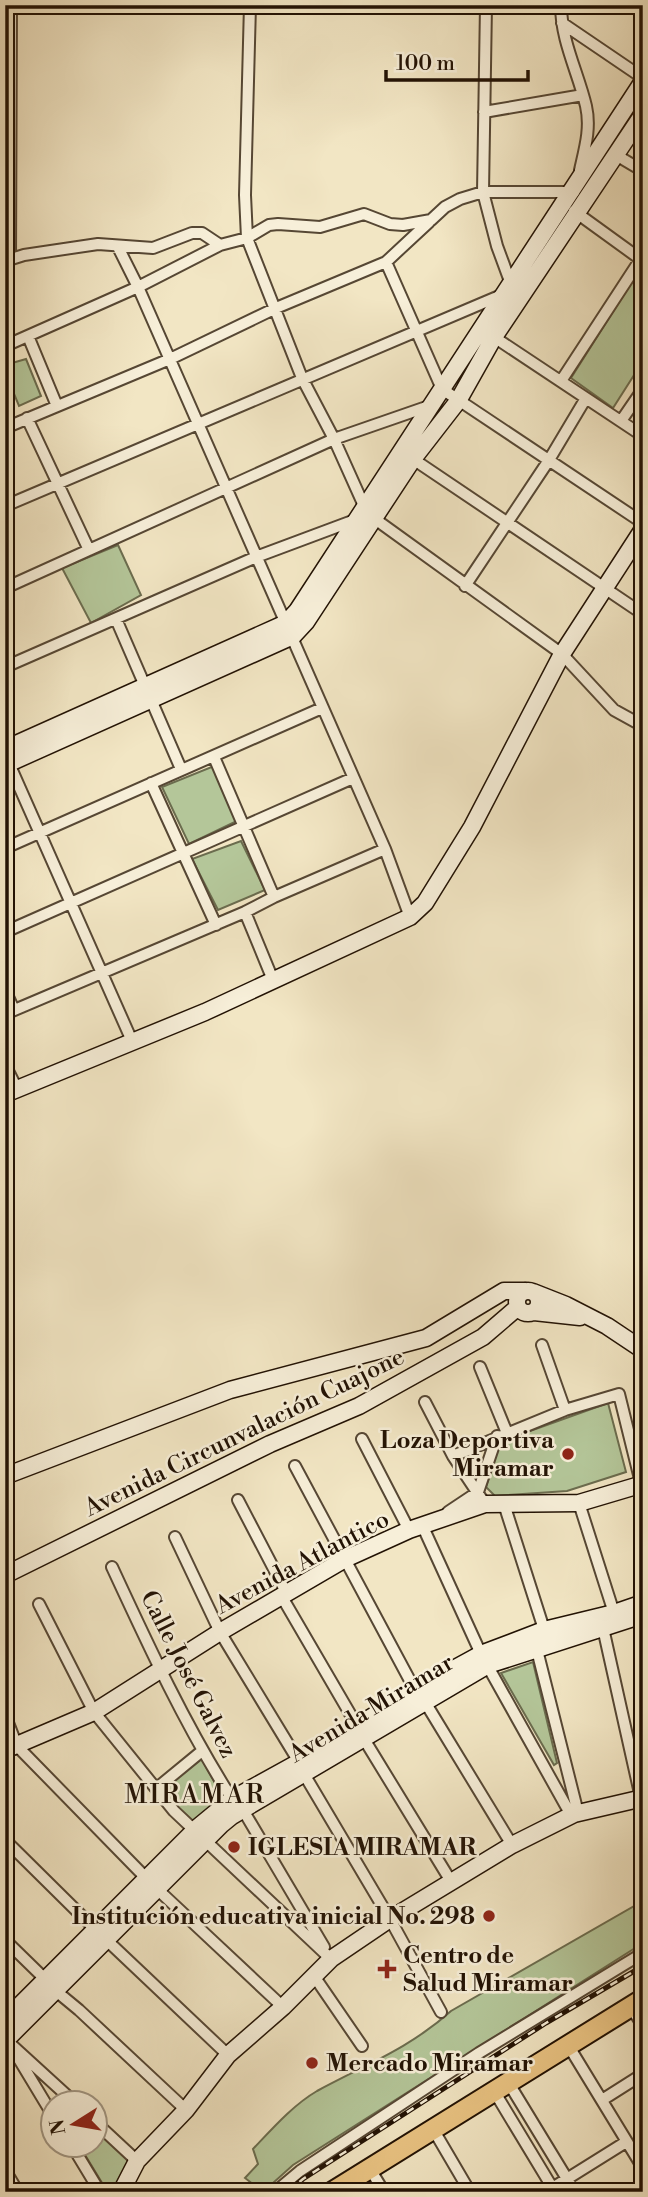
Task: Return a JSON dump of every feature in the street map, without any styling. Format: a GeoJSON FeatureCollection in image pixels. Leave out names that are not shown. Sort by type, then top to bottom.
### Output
{"type":"FeatureCollection","features":[{"type":"Feature","properties":{"kind":"highway"},"geometry":{"type":"LineString","coordinates":[[354,2192],[376,2180],[435,2134],[639,2011]]}},
{"type":"Feature","properties":{"kind":"highway"},"geometry":{"type":"LineString","coordinates":[[332,2192],[376,2180]]}},
{"type":"Feature","properties":{"kind":"main road"},"geometry":{"type":"LineString","coordinates":[[6,758],[306,622],[432,405],[508,289],[575,194],[643,80]]}},
{"type":"Feature","properties":{"kind":"main road"},"geometry":{"type":"LineString","coordinates":[[575,194],[616,155],[643,114]]}},
{"type":"Feature","properties":{"kind":"main road"},"geometry":{"type":"LineString","coordinates":[[367,518],[458,401],[495,337],[577,214],[575,194]]}},
{"type":"Feature","properties":{"kind":"main road"},"geometry":{"type":"LineString","coordinates":[[11,1091],[205,1012],[410,917],[425,904],[472,827],[562,654],[643,528]]}},
{"type":"Feature","properties":{"kind":"main road"},"geometry":{"type":"LineString","coordinates":[[5,1476],[240,1387],[426,1338],[504,1291],[526,1303],[593,1319],[641,1350]]}},
{"type":"Feature","properties":{"kind":"main road","name":"Avenida Circunvalación Cuajone"},"geometry":{"type":"LineString","coordinates":[[5,1575],[270,1444],[359,1406],[483,1337],[526,1303]]}},
{"type":"Feature","properties":{"kind":"main road","name":"Avenida Atlantico"},"geometry":{"type":"LineString","coordinates":[[11,1748],[94,1712],[220,1632],[345,1559],[482,1498],[504,1504],[579,1503],[642,1483]]}},
{"type":"Feature","properties":{"kind":"main road","name":"Avenida Miramar"},"geometry":{"type":"LineString","coordinates":[[6,2040],[51,1986],[200,1835],[220,1825],[238,1804],[485,1660],[643,1603]]}},
{"type":"Feature","properties":{"kind":"main road","name":"Avenida Miramar"},"geometry":{"type":"LineString","coordinates":[[540,1640],[603,1628],[643,1615]]}},
{"type":"Feature","properties":{"kind":"main road"},"geometry":{"type":"LineString","coordinates":[[121,2192],[137,2161],[186,2110],[228,2055],[283,2007],[331,1959],[390,1919],[512,1845],[574,1814],[642,1801]]}},
{"type":"Feature","properties":{"kind":"main road","name":"Avenida Miramar"},"geometry":{"type":"LineString","coordinates":[[5,2020],[51,1986]]}},
{"type":"Feature","properties":{"kind":"street"},"geometry":{"type":"LineString","coordinates":[[11,5],[7,260],[98,244],[153,248],[192,233],[202,233],[220,245]]}},
{"type":"Feature","properties":{"kind":"street"},"geometry":{"type":"LineString","coordinates":[[250,5],[245,195],[247,238],[302,378],[334,439],[367,518],[562,654],[614,710],[639,724],[643,712]]}},
{"type":"Feature","properties":{"kind":"street"},"geometry":{"type":"LineString","coordinates":[[5,506],[508,289],[484,192],[486,5]]}},
{"type":"Feature","properties":{"kind":"street"},"geometry":{"type":"LineString","coordinates":[[5,428],[170,359],[276,308],[386,262],[444,207],[460,199],[484,192],[575,194],[588,142],[586,108],[570,57],[561,5]]}},
{"type":"Feature","properties":{"kind":"street"},"geometry":{"type":"LineString","coordinates":[[562,23],[643,80]]}},
{"type":"Feature","properties":{"kind":"street"},"geometry":{"type":"LineString","coordinates":[[484,112],[583,95]]}},
{"type":"Feature","properties":{"kind":"street"},"geometry":{"type":"LineString","coordinates":[[616,155],[643,171]]}},
{"type":"Feature","properties":{"kind":"street"},"geometry":{"type":"LineString","coordinates":[[5,346],[138,287],[220,245],[247,238],[269,225],[320,228],[364,214],[396,225],[430,220]]}},
{"type":"Feature","properties":{"kind":"street"},"geometry":{"type":"LineString","coordinates":[[561,381],[642,260],[577,214]]}},
{"type":"Feature","properties":{"kind":"street"},"geometry":{"type":"LineString","coordinates":[[118,247],[199,422],[385,849],[410,917]]}},
{"type":"Feature","properties":{"kind":"street"},"geometry":{"type":"LineString","coordinates":[[386,262],[442,389],[643,523]]}},
{"type":"Feature","properties":{"kind":"street"},"geometry":{"type":"LineString","coordinates":[[28,336],[57,406]]}},
{"type":"Feature","properties":{"kind":"street"},"geometry":{"type":"LineString","coordinates":[[495,337],[643,436]]}},
{"type":"Feature","properties":{"kind":"street"},"geometry":{"type":"LineString","coordinates":[[621,421],[643,389]]}},
{"type":"Feature","properties":{"kind":"street"},"geometry":{"type":"LineString","coordinates":[[465,586],[549,460],[586,398]]}},
{"type":"Feature","properties":{"kind":"street"},"geometry":{"type":"LineString","coordinates":[[5,588],[334,439],[432,405]]}},
{"type":"Feature","properties":{"kind":"street"},"geometry":{"type":"LineString","coordinates":[[27,418],[89,550]]}},
{"type":"Feature","properties":{"kind":"street"},"geometry":{"type":"LineString","coordinates":[[413,459],[643,614]]}},
{"type":"Feature","properties":{"kind":"street"},"geometry":{"type":"LineString","coordinates":[[5,667],[256,557],[367,518]]}},
{"type":"Feature","properties":{"kind":"street"},"geometry":{"type":"LineString","coordinates":[[116,619],[181,769]]}},
{"type":"Feature","properties":{"kind":"street"},"geometry":{"type":"LineString","coordinates":[[5,848],[322,708]]}},
{"type":"Feature","properties":{"kind":"street"},"geometry":{"type":"LineString","coordinates":[[214,757],[274,897]]}},
{"type":"Feature","properties":{"kind":"street"},"geometry":{"type":"LineString","coordinates":[[6,758],[132,1041]]}},
{"type":"Feature","properties":{"kind":"street"},"geometry":{"type":"LineString","coordinates":[[5,932],[353,778]]}},
{"type":"Feature","properties":{"kind":"street"},"geometry":{"type":"LineString","coordinates":[[151,783],[216,925]]}},
{"type":"Feature","properties":{"kind":"street"},"geometry":{"type":"LineString","coordinates":[[5,990],[10,1012],[216,925],[385,849]]}},
{"type":"Feature","properties":{"kind":"street"},"geometry":{"type":"LineString","coordinates":[[245,912],[273,980]]}},
{"type":"Feature","properties":{"kind":"street"},"geometry":{"type":"LineString","coordinates":[[5,1065],[11,1091]]}},
{"type":"Feature","properties":{"kind":"street"},"geometry":{"type":"LineString","coordinates":[[542,1345],[565,1410]]}},
{"type":"Feature","properties":{"kind":"street"},"geometry":{"type":"LineString","coordinates":[[480,1367],[502,1435],[482,1498]]}},
{"type":"Feature","properties":{"kind":"street"},"geometry":{"type":"LineString","coordinates":[[453,1456],[565,1410],[619,1394],[642,1483]]}},
{"type":"Feature","properties":{"kind":"street"},"geometry":{"type":"LineString","coordinates":[[425,1402],[453,1456],[482,1498]]}},
{"type":"Feature","properties":{"kind":"street"},"geometry":{"type":"LineString","coordinates":[[362,1439],[420,1527],[485,1660],[574,1814]]}},
{"type":"Feature","properties":{"kind":"street"},"geometry":{"type":"LineString","coordinates":[[295,1466],[420,1696],[512,1845]]}},
{"type":"Feature","properties":{"kind":"street"},"geometry":{"type":"LineString","coordinates":[[238,1500],[285,1596],[360,1732],[452,1883]]}},
{"type":"Feature","properties":{"kind":"street"},"geometry":{"type":"LineString","coordinates":[[579,1503],[614,1613]]}},
{"type":"Feature","properties":{"kind":"street"},"geometry":{"type":"LineString","coordinates":[[504,1504],[540,1640],[574,1814]]}},
{"type":"Feature","properties":{"kind":"street"},"geometry":{"type":"LineString","coordinates":[[175,1537],[220,1632],[390,1919],[441,2011]]}},
{"type":"Feature","properties":{"kind":"street","name":"Calle José Galvez"},"geometry":{"type":"LineString","coordinates":[[112,1567],[159,1670],[202,1751],[238,1804],[331,1959]]}},
{"type":"Feature","properties":{"kind":"street"},"geometry":{"type":"LineString","coordinates":[[39,1604],[94,1712],[174,1811],[331,1959]]}},
{"type":"Feature","properties":{"kind":"street"},"geometry":{"type":"LineString","coordinates":[[603,1628],[642,1801]]}},
{"type":"Feature","properties":{"kind":"street"},"geometry":{"type":"LineString","coordinates":[[5,1714],[11,1748],[283,2007]]}},
{"type":"Feature","properties":{"kind":"street"},"geometry":{"type":"LineString","coordinates":[[157,1788],[202,1751]]}},
{"type":"Feature","properties":{"kind":"street"},"geometry":{"type":"LineString","coordinates":[[5,1840],[228,2055]]}},
{"type":"Feature","properties":{"kind":"street"},"geometry":{"type":"LineString","coordinates":[[5,1940],[186,2110]]}},
{"type":"Feature","properties":{"kind":"street"},"geometry":{"type":"LineString","coordinates":[[275,2192],[300,2171],[479,2053],[643,1953]]}},
{"type":"Feature","properties":{"kind":"street"},"geometry":{"type":"LineString","coordinates":[[314,1976],[362,2046]]}},
{"type":"Feature","properties":{"kind":"street"},"geometry":{"type":"LineString","coordinates":[[6,2040],[59,2088]]}},
{"type":"Feature","properties":{"kind":"street"},"geometry":{"type":"LineString","coordinates":[[6,2040],[38,2091]]}},
{"type":"Feature","properties":{"kind":"street"},"geometry":{"type":"LineString","coordinates":[[571,2050],[643,2168]]}},
{"type":"Feature","properties":{"kind":"street"},"geometry":{"type":"LineString","coordinates":[[602,2099],[643,2074]]}},
{"type":"Feature","properties":{"kind":"street"},"geometry":{"type":"LineString","coordinates":[[504,2091],[575,2192]]}},
{"type":"Feature","properties":{"kind":"street"},"geometry":{"type":"LineString","coordinates":[[504,2091],[551,2190],[626,2142]]}},
{"type":"Feature","properties":{"kind":"street"},"geometry":{"type":"LineString","coordinates":[[108,2134],[137,2161]]}},
{"type":"Feature","properties":{"kind":"street"},"geometry":{"type":"LineString","coordinates":[[435,2134],[470,2192]]}},
{"type":"Feature","properties":{"kind":"street"},"geometry":{"type":"LineString","coordinates":[[79,2158],[100,2192]]}},
{"type":"Feature","properties":{"kind":"street"},"geometry":{"type":"LineString","coordinates":[[5,2170],[18,2192]]}},
{"type":"Feature","properties":{"kind":"green space"},"geometry":{"type":"Polygon","coordinates":[[[640,269],[643,270],[643,361],[613,408],[571,378],[640,269]]]}},
{"type":"Feature","properties":{"kind":"green space"},"geometry":{"type":"Polygon","coordinates":[[[26,359],[41,396],[19,406],[5,372],[5,365],[26,359]]]}},
{"type":"Feature","properties":{"kind":"green space"},"geometry":{"type":"Polygon","coordinates":[[[118,545],[141,595],[91,623],[62,568],[118,545]]]}},
{"type":"Feature","properties":{"kind":"green space"},"geometry":{"type":"Polygon","coordinates":[[[214,766],[239,820],[189,844],[162,787],[214,766]]]}},
{"type":"Feature","properties":{"kind":"green space"},"geometry":{"type":"Polygon","coordinates":[[[241,841],[265,890],[218,910],[192,859],[241,841]]]}},
{"type":"Feature","properties":{"kind":"green space"},"geometry":{"type":"Polygon","coordinates":[[[608,1403],[626,1472],[567,1491],[495,1496],[486,1487],[498,1449],[505,1440],[608,1403]]]}},
{"type":"Feature","properties":{"kind":"green space"},"geometry":{"type":"Polygon","coordinates":[[[533,1662],[557,1763],[554,1765],[501,1673],[533,1662]]]}},
{"type":"Feature","properties":{"kind":"green space"},"geometry":{"type":"Polygon","coordinates":[[[201,1758],[230,1809],[204,1832],[162,1793],[161,1789],[201,1758]]]}},
{"type":"Feature","properties":{"kind":"green space"},"geometry":{"type":"Polygon","coordinates":[[[643,1901],[643,1943],[293,2165],[263,2192],[245,2178],[258,2164],[253,2149],[308,2097],[403,2046],[451,2011],[643,1901]]]}},
{"type":"Feature","properties":{"kind":"green space"},"geometry":{"type":"Polygon","coordinates":[[[108,2138],[125,2154],[128,2161],[113,2190],[107,2191],[87,2158],[108,2158],[108,2138]]]}},
{"type":"Feature","properties":{"kind":"railway"},"geometry":{"type":"LineString","coordinates":[[287,2192],[303,2179],[546,2023],[643,1966]]}},
{"type":"Feature","properties":{"kind":"place","name":"Loza Deportiva Miramar"},"geometry":{"type":"Point","coordinates":[568,1454]}},
{"type":"Feature","properties":{"kind":"place","name":"IGLESIA MIRAMAR"},"geometry":{"type":"Point","coordinates":[234,1847]}},
{"type":"Feature","properties":{"kind":"place","name":"Institución educativa inicial No. 298"},"geometry":{"type":"Point","coordinates":[489,1916]}},
{"type":"Feature","properties":{"kind":"place","name":"Centro de Salud Miramar"},"geometry":{"type":"Point","coordinates":[387,1969]}},
{"type":"Feature","properties":{"kind":"place","name":"Mercado Miramar"},"geometry":{"type":"Point","coordinates":[312,2063]}},
{"type":"Feature","properties":{"kind":"district","name":"MIRAMAR"},"geometry":{"type":"Point","coordinates":[195,1794]}}]}
